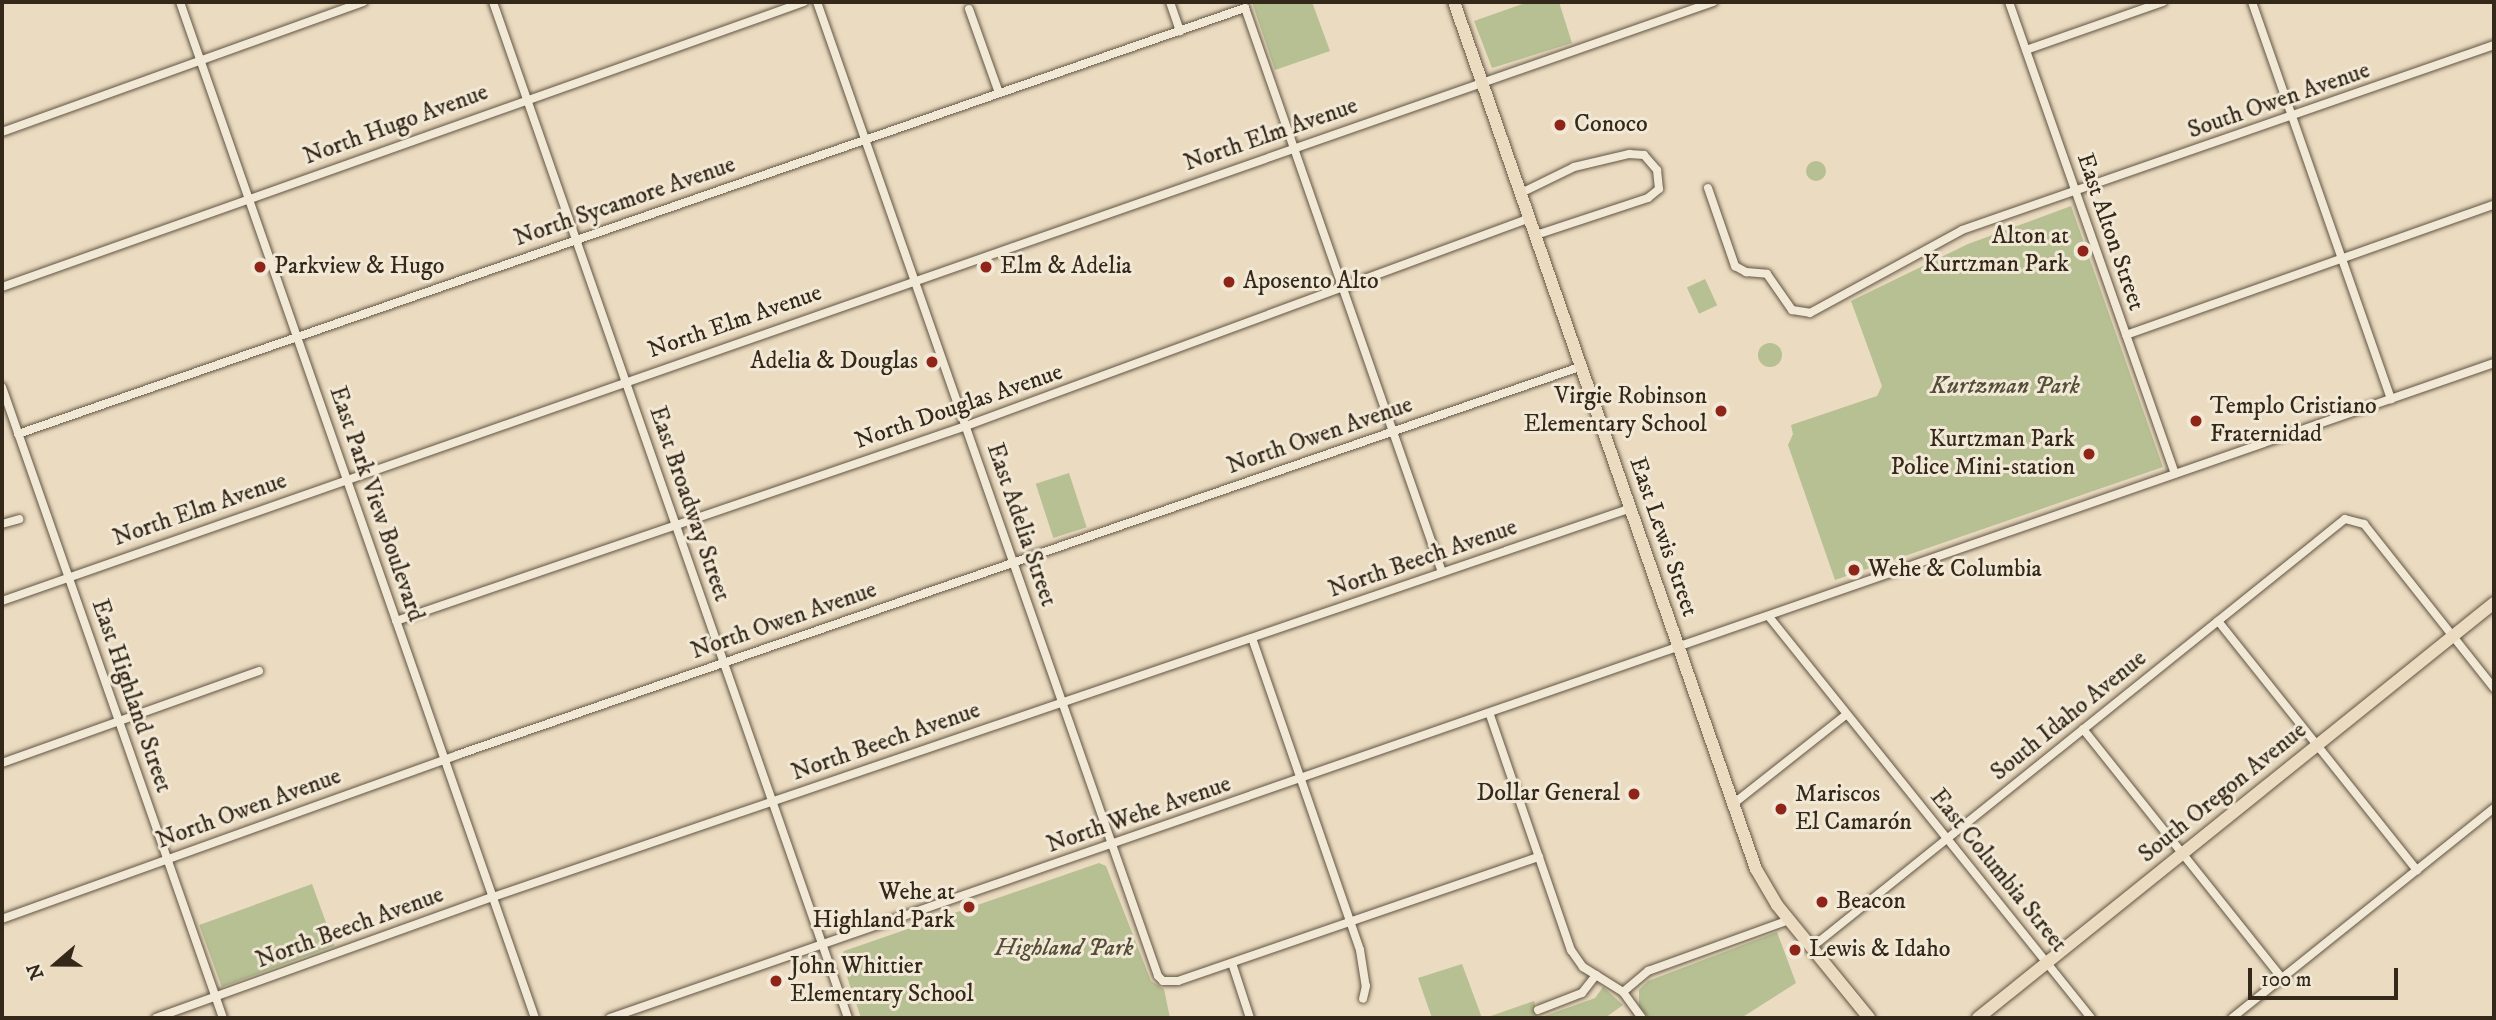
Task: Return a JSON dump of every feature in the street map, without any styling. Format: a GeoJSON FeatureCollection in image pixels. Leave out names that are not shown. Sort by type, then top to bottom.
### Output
{"type":"FeatureCollection","features":[{"type":"Feature","properties":{"kind":"main road","name":"East Lewis Street"},"geometry":{"type":"LineString","coordinates":[[1454,2],[1760,880],[1811,948],[1869,1018]]}},
{"type":"Feature","properties":{"kind":"main road","name":"South Oregon Avenue"},"geometry":{"type":"LineString","coordinates":[[1978,1018],[2494,603]]}},
{"type":"Feature","properties":{"kind":"street","name":"East Park View Boulevard"},"geometry":{"type":"LineString","coordinates":[[180,2],[535,1018]]}},
{"type":"Feature","properties":{"kind":"street"},"geometry":{"type":"LineString","coordinates":[[2,132],[363,2]]}},
{"type":"Feature","properties":{"kind":"street","name":"East Broadway Street"},"geometry":{"type":"LineString","coordinates":[[493,2],[848,1018]]}},
{"type":"Feature","properties":{"kind":"street","name":"North Hugo Avenue"},"geometry":{"type":"LineString","coordinates":[[2,287],[804,2]]}},
{"type":"Feature","properties":{"kind":"street","name":"East Adelia Street"},"geometry":{"type":"LineString","coordinates":[[817,2],[1112,845],[1163,981],[1178,981],[1232,963]]}},
{"type":"Feature","properties":{"kind":"street"},"geometry":{"type":"LineString","coordinates":[[1170,2],[1180,31]]}},
{"type":"Feature","properties":{"kind":"street","name":"North Elm Avenue"},"geometry":{"type":"LineString","coordinates":[[2,601],[1713,2]]}},
{"type":"Feature","properties":{"kind":"street","name":"East Alton Street"},"geometry":{"type":"LineString","coordinates":[[2009,2],[2175,474]]}},
{"type":"Feature","properties":{"kind":"street"},"geometry":{"type":"LineString","coordinates":[[2026,50],[2162,2]]}},
{"type":"Feature","properties":{"kind":"street"},"geometry":{"type":"LineString","coordinates":[[2252,2],[2390,399]]}},
{"type":"Feature","properties":{"kind":"street","name":"North Sycamore Avenue"},"geometry":{"type":"LineString","coordinates":[[18,434],[1245,8],[1294,148]]}},
{"type":"Feature","properties":{"kind":"street"},"geometry":{"type":"LineString","coordinates":[[969,9],[999,93]]}},
{"type":"Feature","properties":{"kind":"street","name":"South Owen Avenue"},"geometry":{"type":"LineString","coordinates":[[1708,188],[1735,266],[1745,272],[1767,274],[1784,302],[1800,313],[1818,310],[1962,230],[2076,193],[2494,45]]}},
{"type":"Feature","properties":{"kind":"street"},"geometry":{"type":"LineString","coordinates":[[1294,148],[1442,572]]}},
{"type":"Feature","properties":{"kind":"street"},"geometry":{"type":"LineString","coordinates":[[1521,193],[1574,167],[1629,154],[1644,155],[1657,170],[1659,189],[1648,198],[1536,235]]}},
{"type":"Feature","properties":{"kind":"street"},"geometry":{"type":"LineString","coordinates":[[2126,335],[2494,205]]}},
{"type":"Feature","properties":{"kind":"street","name":"North Douglas Avenue"},"geometry":{"type":"LineString","coordinates":[[396,621],[966,426],[1530,218]]}},
{"type":"Feature","properties":{"kind":"street","name":"North Wehe Avenue"},"geometry":{"type":"LineString","coordinates":[[610,1018],[1680,650],[2494,363]]}},
{"type":"Feature","properties":{"kind":"street","name":"North Owen Avenue"},"geometry":{"type":"LineString","coordinates":[[2,919],[445,759],[1581,366]]}},
{"type":"Feature","properties":{"kind":"street","name":"East Highland Street"},"geometry":{"type":"LineString","coordinates":[[2,387],[223,1018]]}},
{"type":"Feature","properties":{"kind":"street","name":"North Beech Avenue"},"geometry":{"type":"LineString","coordinates":[[156,1018],[772,800],[1631,508]]}},
{"type":"Feature","properties":{"kind":"street","name":"South Idaho Avenue"},"geometry":{"type":"LineString","coordinates":[[1811,948],[2339,523],[2352,518],[2364,524],[2453,636]]}},
{"type":"Feature","properties":{"kind":"street"},"geometry":{"type":"LineString","coordinates":[[2,524],[19,519]]}},
{"type":"Feature","properties":{"kind":"street","name":"East Columbia Street"},"geometry":{"type":"LineString","coordinates":[[1770,618],[2091,1018]]}},
{"type":"Feature","properties":{"kind":"street"},"geometry":{"type":"LineString","coordinates":[[2218,621],[2417,870]]}},
{"type":"Feature","properties":{"kind":"street"},"geometry":{"type":"LineString","coordinates":[[2453,636],[2494,688]]}},
{"type":"Feature","properties":{"kind":"street"},"geometry":{"type":"LineString","coordinates":[[1252,638],[1352,923],[1365,969],[1363,999]]}},
{"type":"Feature","properties":{"kind":"street"},"geometry":{"type":"LineString","coordinates":[[2,763],[259,671]]}},
{"type":"Feature","properties":{"kind":"street"},"geometry":{"type":"LineString","coordinates":[[1733,804],[1847,714]]}},
{"type":"Feature","properties":{"kind":"street"},"geometry":{"type":"LineString","coordinates":[[1490,715],[1572,950],[1583,967],[1623,992],[1643,1018]]}},
{"type":"Feature","properties":{"kind":"street"},"geometry":{"type":"LineString","coordinates":[[2083,729],[2282,978]]}},
{"type":"Feature","properties":{"kind":"street"},"geometry":{"type":"LineString","coordinates":[[2232,1018],[2494,808]]}},
{"type":"Feature","properties":{"kind":"street"},"geometry":{"type":"LineString","coordinates":[[1250,1018],[1232,963],[1538,857]]}},
{"type":"Feature","properties":{"kind":"street"},"geometry":{"type":"LineString","coordinates":[[1623,992],[1648,971],[1789,920]]}},
{"type":"Feature","properties":{"kind":"street"},"geometry":{"type":"LineString","coordinates":[[1538,1010],[1582,993],[1596,975]]}},
{"type":"Feature","properties":{"kind":"green space"},"geometry":{"type":"Polygon","coordinates":[[[1252,2],[1312,2],[1330,51],[1275,70],[1252,2]]]}},
{"type":"Feature","properties":{"kind":"green space"},"geometry":{"type":"Polygon","coordinates":[[[1528,2],[1559,2],[1572,43],[1492,68],[1474,21],[1528,2]]]}},
{"type":"Feature","properties":{"kind":"green space"},"geometry":{"type":"Polygon","coordinates":[[[1816,161],[1823,164],[1826,171],[1823,178],[1816,181],[1809,178],[1806,171],[1809,164],[1816,161]]]}},
{"type":"Feature","properties":{"kind":"green space","name":"Kurtzman Park"},"geometry":{"type":"Polygon","coordinates":[[[2071,206],[2163,467],[1835,580],[1788,445],[1793,434],[1791,425],[1877,396],[1882,386],[1851,301],[1968,244],[2071,206]]]}},
{"type":"Feature","properties":{"kind":"green space"},"geometry":{"type":"Polygon","coordinates":[[[1705,279],[1717,305],[1699,314],[1687,287],[1705,279]]]}},
{"type":"Feature","properties":{"kind":"green space"},"geometry":{"type":"Polygon","coordinates":[[[1770,343],[1781,350],[1782,355],[1775,366],[1770,367],[1759,360],[1758,355],[1765,344],[1770,343]]]}},
{"type":"Feature","properties":{"kind":"green space"},"geometry":{"type":"Polygon","coordinates":[[[1069,473],[1087,527],[1053,538],[1036,484],[1069,473]]]}},
{"type":"Feature","properties":{"kind":"green space","name":"Highland Park"},"geometry":{"type":"Polygon","coordinates":[[[1099,863],[1106,866],[1151,981],[1164,989],[1170,1018],[861,1018],[841,959],[844,951],[1099,863]]]}},
{"type":"Feature","properties":{"kind":"green space"},"geometry":{"type":"Polygon","coordinates":[[[312,884],[335,946],[222,987],[199,925],[312,884]]]}},
{"type":"Feature","properties":{"kind":"green space"},"geometry":{"type":"Polygon","coordinates":[[[1777,932],[1796,983],[1741,1018],[1649,1018],[1639,1006],[1639,990],[1648,981],[1777,932]]]}},
{"type":"Feature","properties":{"kind":"green space"},"geometry":{"type":"Polygon","coordinates":[[[1462,964],[1482,1018],[1432,1018],[1418,978],[1462,964]]]}},
{"type":"Feature","properties":{"kind":"green space"},"geometry":{"type":"Polygon","coordinates":[[[1603,987],[1623,1005],[1605,1018],[1539,1018],[1595,998],[1603,987]]]}},
{"type":"Feature","properties":{"kind":"green space"},"geometry":{"type":"Polygon","coordinates":[[[1534,1001],[1538,1018],[1485,1018],[1534,1001]]]}},
{"type":"Feature","properties":{"kind":"place","name":"Conoco"},"geometry":{"type":"Point","coordinates":[1560,125]}},
{"type":"Feature","properties":{"kind":"place","name":"Alton at Kurtzman Park"},"geometry":{"type":"Point","coordinates":[2083,251]}},
{"type":"Feature","properties":{"kind":"place","name":"Parkview & Hugo"},"geometry":{"type":"Point","coordinates":[260,267]}},
{"type":"Feature","properties":{"kind":"place","name":"Elm & Adelia"},"geometry":{"type":"Point","coordinates":[986,267]}},
{"type":"Feature","properties":{"kind":"place","name":"Aposento Alto"},"geometry":{"type":"Point","coordinates":[1229,282]}},
{"type":"Feature","properties":{"kind":"place","name":"Adelia & Douglas"},"geometry":{"type":"Point","coordinates":[932,362]}},
{"type":"Feature","properties":{"kind":"place","name":"Virgie Robinson Elementary School"},"geometry":{"type":"Point","coordinates":[1721,411]}},
{"type":"Feature","properties":{"kind":"place","name":"Templo Cristiano Fraternidad"},"geometry":{"type":"Point","coordinates":[2196,421]}},
{"type":"Feature","properties":{"kind":"place","name":"Kurtzman Park Police Mini-station"},"geometry":{"type":"Point","coordinates":[2089,454]}},
{"type":"Feature","properties":{"kind":"place","name":"Wehe & Columbia"},"geometry":{"type":"Point","coordinates":[1854,570]}},
{"type":"Feature","properties":{"kind":"place","name":"Dollar General"},"geometry":{"type":"Point","coordinates":[1634,794]}},
{"type":"Feature","properties":{"kind":"place","name":"Mariscos El Camarón"},"geometry":{"type":"Point","coordinates":[1781,809]}},
{"type":"Feature","properties":{"kind":"place","name":"Beacon"},"geometry":{"type":"Point","coordinates":[1822,902]}},
{"type":"Feature","properties":{"kind":"place","name":"Wehe at Highland Park"},"geometry":{"type":"Point","coordinates":[969,907]}},
{"type":"Feature","properties":{"kind":"place","name":"Lewis & Idaho"},"geometry":{"type":"Point","coordinates":[1795,950]}},
{"type":"Feature","properties":{"kind":"place","name":"John Whittier Elementary School"},"geometry":{"type":"Point","coordinates":[776,981]}}]}
